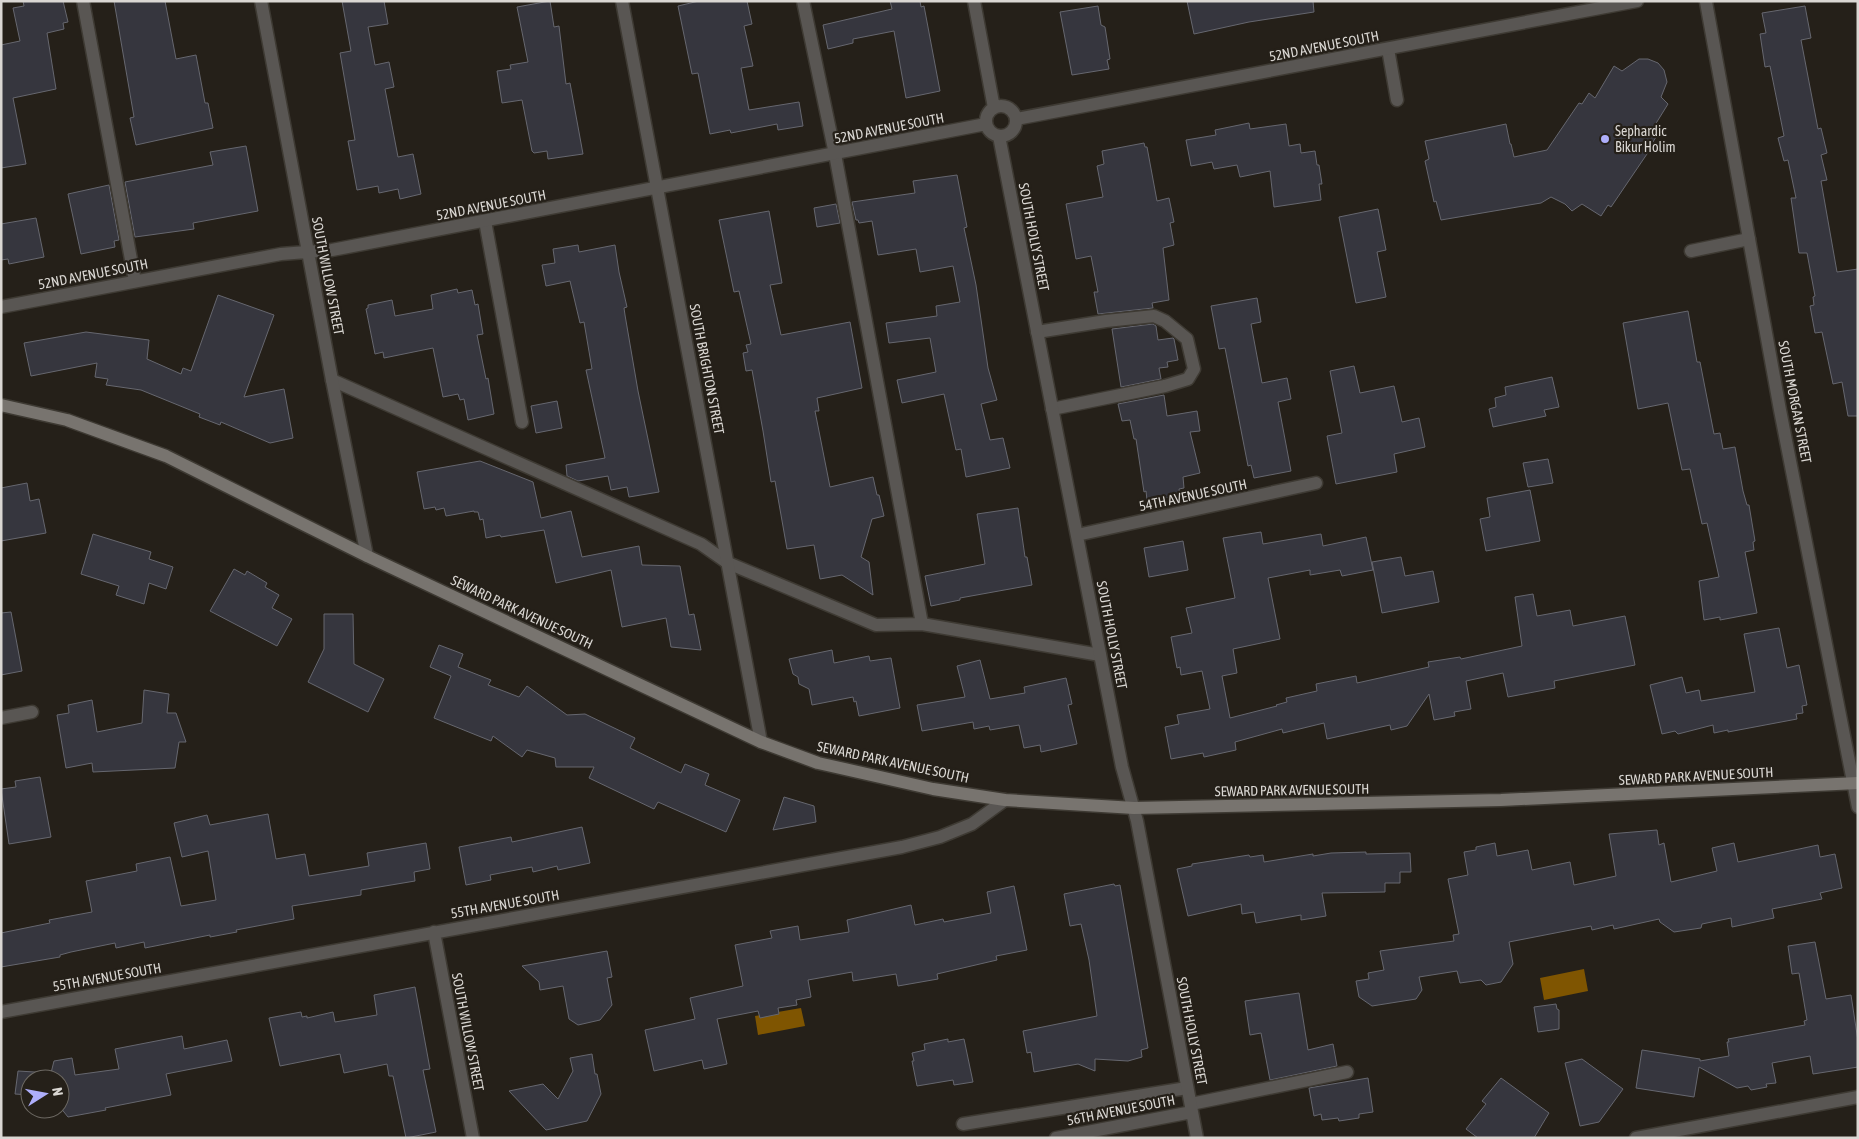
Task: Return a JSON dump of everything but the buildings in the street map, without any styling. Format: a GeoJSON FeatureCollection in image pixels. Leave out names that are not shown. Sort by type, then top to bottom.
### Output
{"type":"FeatureCollection","features":[{"type":"Feature","properties":{"kind":"main road","name":"SEWARD PARK AVENUE SOUTH"},"geometry":{"type":"LineString","coordinates":[[1,405],[67,420],[166,456],[367,556],[761,742],[818,762],[933,789],[1005,800],[1134,808],[1501,800],[1855,783]]}},
{"type":"Feature","properties":{"kind":"street"},"geometry":{"type":"LineString","coordinates":[[83,1],[136,282]]}},
{"type":"Feature","properties":{"kind":"street","name":"SOUTH WILLOW STREET"},"geometry":{"type":"LineString","coordinates":[[261,1],[367,556]]}},
{"type":"Feature","properties":{"kind":"street","name":"SOUTH BRIGHTON STREET"},"geometry":{"type":"LineString","coordinates":[[622,1],[761,742]]}},
{"type":"Feature","properties":{"kind":"street"},"geometry":{"type":"LineString","coordinates":[[803,1],[835,154],[922,624]]}},
{"type":"Feature","properties":{"kind":"street"},"geometry":{"type":"LineString","coordinates":[[974,1],[994,108]]}},
{"type":"Feature","properties":{"kind":"street","name":"52ND AVENUE SOUTH"},"geometry":{"type":"LineString","coordinates":[[1016,118],[1637,1]]}},
{"type":"Feature","properties":{"kind":"street","name":"SOUTH MORGAN STREET"},"geometry":{"type":"LineString","coordinates":[[1704,2],[1780,410],[1855,783],[1858,807]]}},
{"type":"Feature","properties":{"kind":"street"},"geometry":{"type":"LineString","coordinates":[[1388,49],[1397,100]]}},
{"type":"Feature","properties":{"kind":"street"},"geometry":{"type":"LineString","coordinates":[[1004,106],[1016,118],[1014,130],[1009,134],[1000,136],[992,134],[986,124],[988,113],[994,108],[1004,106]]}},
{"type":"Feature","properties":{"kind":"street","name":"52ND AVENUE SOUTH"},"geometry":{"type":"LineString","coordinates":[[1,307],[281,254],[332,250],[986,124]]}},
{"type":"Feature","properties":{"kind":"street","name":"SOUTH HOLLY STREET"},"geometry":{"type":"LineString","coordinates":[[1000,136],[1122,767],[1134,808],[1197,1138]]}},
{"type":"Feature","properties":{"kind":"street"},"geometry":{"type":"LineString","coordinates":[[485,221],[522,422]]}},
{"type":"Feature","properties":{"kind":"street"},"geometry":{"type":"LineString","coordinates":[[1691,251],[1749,239]]}},
{"type":"Feature","properties":{"kind":"street"},"geometry":{"type":"LineString","coordinates":[[1038,332],[1106,321],[1154,316],[1165,321],[1186,339],[1194,369],[1188,379],[1166,386],[1052,409]]}},
{"type":"Feature","properties":{"kind":"street"},"geometry":{"type":"LineString","coordinates":[[332,380],[702,544],[728,563],[876,625],[922,624],[1100,655]]}},
{"type":"Feature","properties":{"kind":"street","name":"54TH AVENUE SOUTH"},"geometry":{"type":"LineString","coordinates":[[1077,535],[1316,483]]}},
{"type":"Feature","properties":{"kind":"street"},"geometry":{"type":"LineString","coordinates":[[1,718],[32,712]]}},
{"type":"Feature","properties":{"kind":"street","name":"55TH AVENUE SOUTH"},"geometry":{"type":"LineString","coordinates":[[1,1012],[902,847],[940,837],[972,824],[1005,800]]}},
{"type":"Feature","properties":{"kind":"street","name":"SOUTH WILLOW STREET"},"geometry":{"type":"LineString","coordinates":[[434,932],[473,1138]]}},
{"type":"Feature","properties":{"kind":"street","name":"56TH AVENUE SOUTH"},"geometry":{"type":"LineString","coordinates":[[1056,1138],[1347,1072]]}},
{"type":"Feature","properties":{"kind":"street"},"geometry":{"type":"LineString","coordinates":[[963,1124],[1187,1088]]}},
{"type":"Feature","properties":{"kind":"street"},"geometry":{"type":"LineString","coordinates":[[1636,1138],[1858,1097]]}},
{"type":"Feature","properties":{"kind":"shaded area"},"geometry":{"type":"Polygon","coordinates":[[[1584,969],[1588,991],[1544,1000],[1540,978],[1584,969]]]}},
{"type":"Feature","properties":{"kind":"shaded area"},"geometry":{"type":"Polygon","coordinates":[[[801,1008],[805,1026],[758,1035],[755,1016],[801,1008]]]}},
{"type":"Feature","properties":{"kind":"place","name":"Sephardic Bikur Holim"},"geometry":{"type":"Point","coordinates":[1605,139]}}]}
